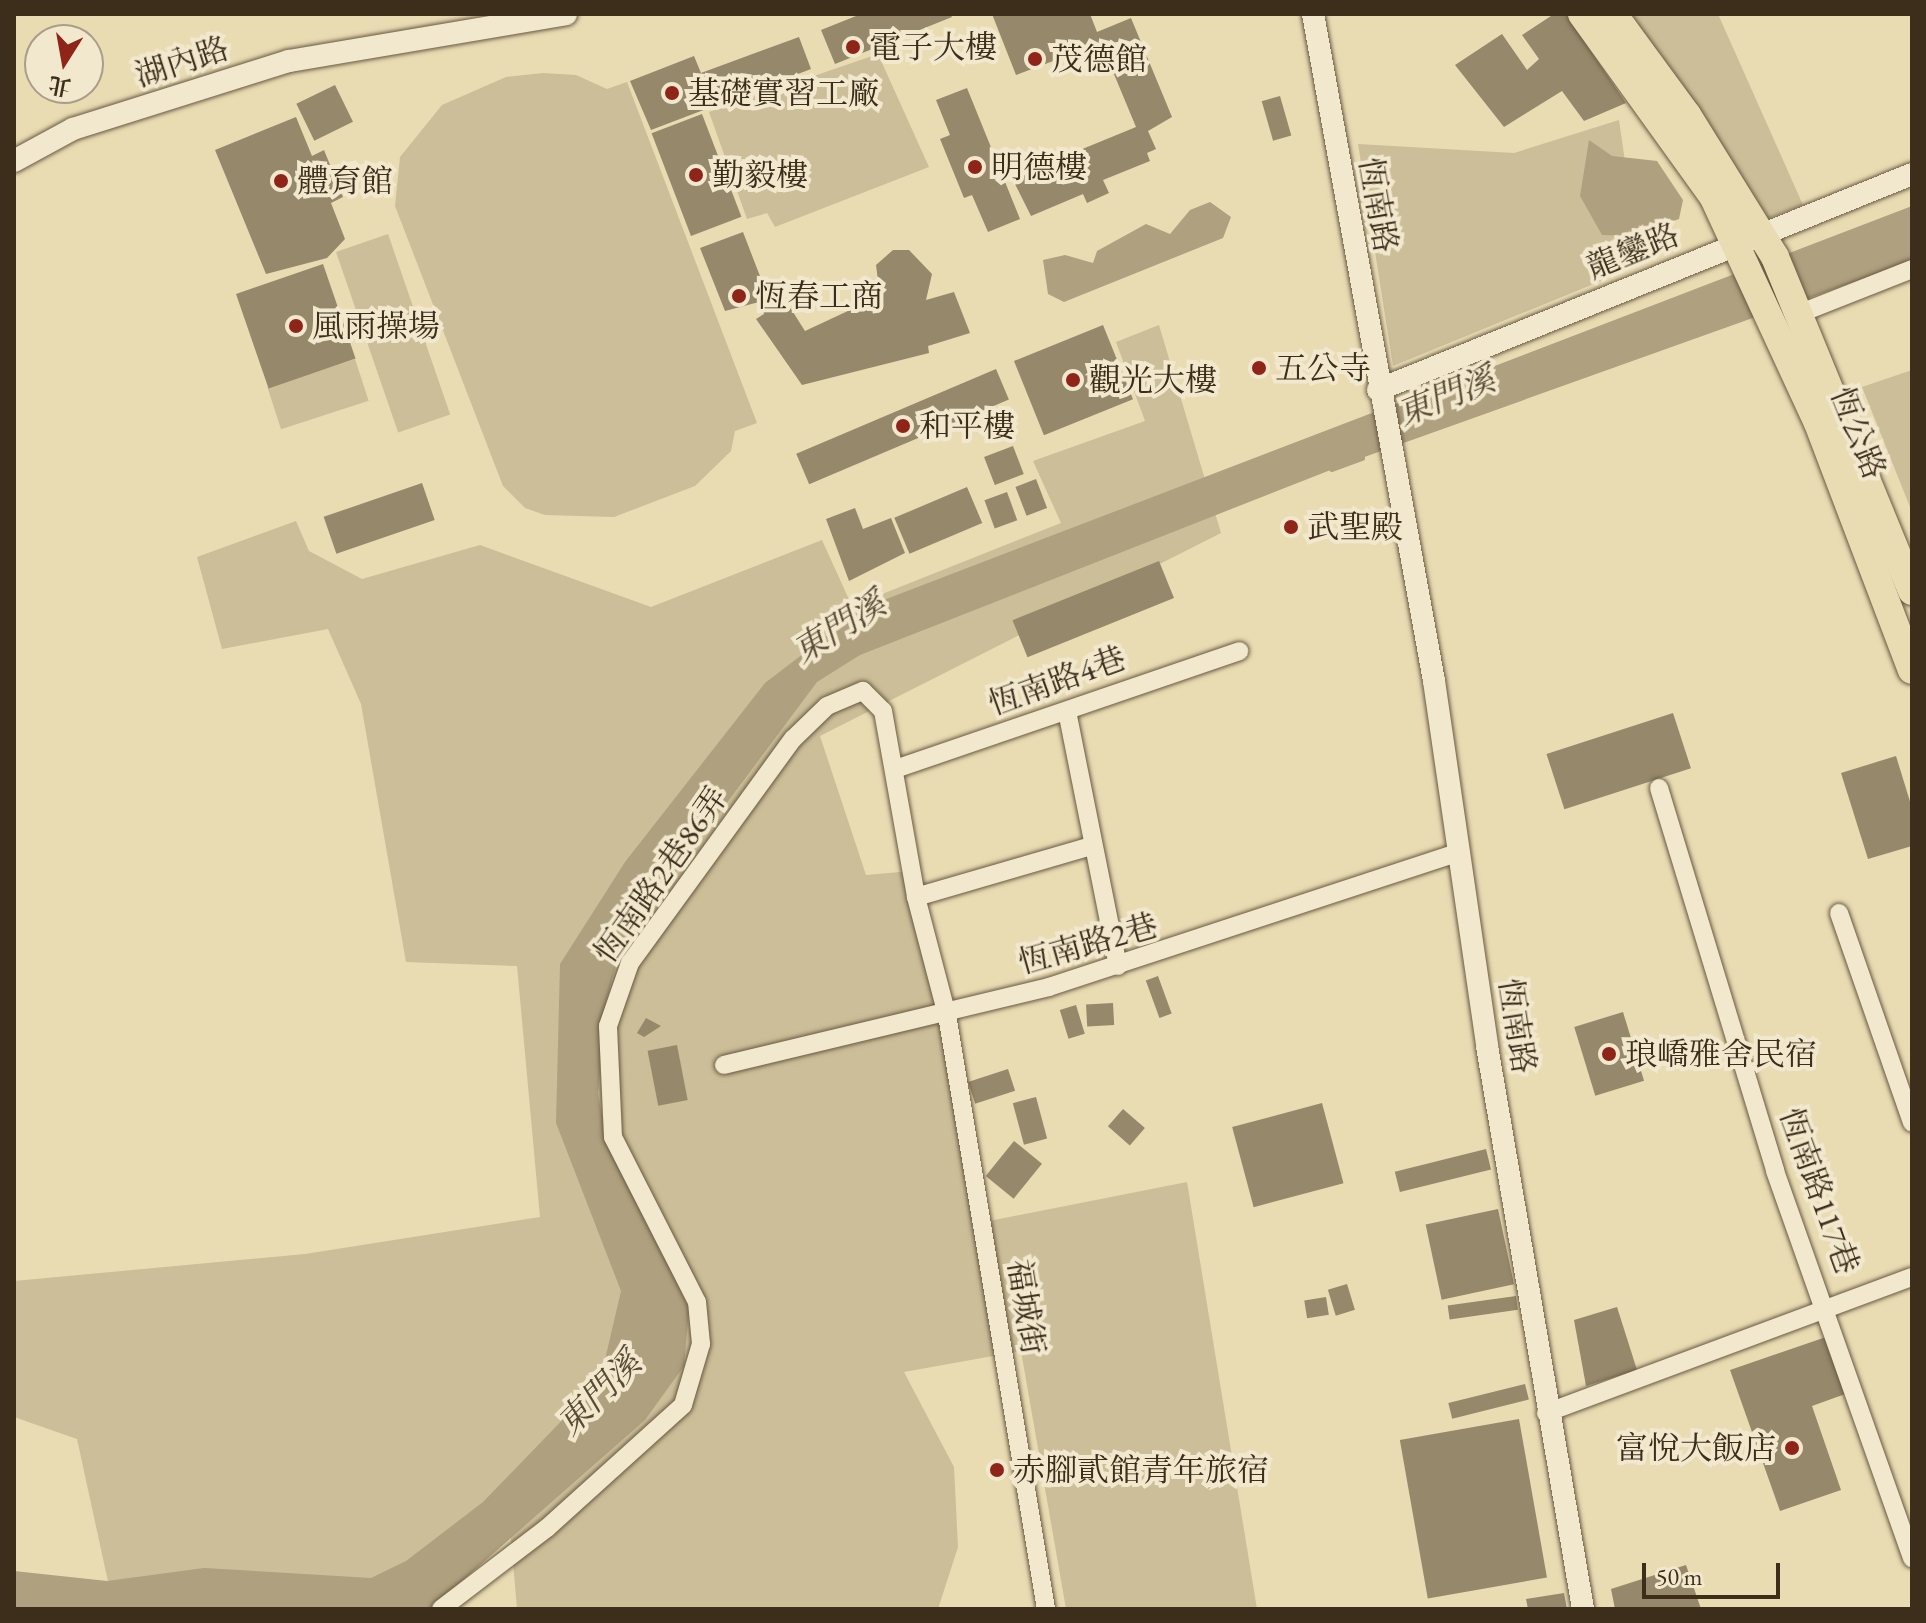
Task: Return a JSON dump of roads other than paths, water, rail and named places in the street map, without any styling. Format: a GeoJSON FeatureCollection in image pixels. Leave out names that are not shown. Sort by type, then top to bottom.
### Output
{"type":"FeatureCollection","features":[{"type":"Feature","properties":{"kind":"main road"},"geometry":{"type":"LineString","coordinates":[[1582,14],[1749,248],[1775,257],[1788,312]]}},
{"type":"Feature","properties":{"kind":"main road"},"geometry":{"type":"LineString","coordinates":[[1613,14],[1788,312]]}},
{"type":"Feature","properties":{"kind":"main road","name":"恆公路"},"geometry":{"type":"LineString","coordinates":[[1788,312],[1912,591]]}},
{"type":"Feature","properties":{"kind":"main road","name":"恆公路"},"geometry":{"type":"LineString","coordinates":[[1788,312],[1912,670]]}},
{"type":"Feature","properties":{"kind":"street","name":"湖內路"},"geometry":{"type":"LineString","coordinates":[[14,161],[73,129],[289,61],[566,14]]}},
{"type":"Feature","properties":{"kind":"street","name":"恆南路"},"geometry":{"type":"LineString","coordinates":[[1313,14],[1460,852],[1546,1413],[1583,1609]]}},
{"type":"Feature","properties":{"kind":"street","name":"龍鑾路"},"geometry":{"type":"LineString","coordinates":[[1380,399],[1749,248],[1912,174]]}},
{"type":"Feature","properties":{"kind":"street"},"geometry":{"type":"LineString","coordinates":[[1788,312],[1912,269]]}},
{"type":"Feature","properties":{"kind":"street","name":"恆南路4巷"},"geometry":{"type":"LineString","coordinates":[[895,769],[1239,651]]}},
{"type":"Feature","properties":{"kind":"street","name":"恆南路2巷86弄"},"geometry":{"type":"LineString","coordinates":[[441,1609],[611,1473],[683,1405],[696,1373],[697,1302],[613,1137],[608,1026],[630,963],[793,739],[827,706],[848,692],[874,695],[895,769],[916,897],[947,1015]]}},
{"type":"Feature","properties":{"kind":"street"},"geometry":{"type":"LineString","coordinates":[[1067,711],[1118,966]]}},
{"type":"Feature","properties":{"kind":"street","name":"恆南路117巷"},"geometry":{"type":"LineString","coordinates":[[1659,788],[1715,959],[1775,1171],[1828,1304],[1912,1558]]}},
{"type":"Feature","properties":{"kind":"street"},"geometry":{"type":"LineString","coordinates":[[916,897],[1092,846]]}},
{"type":"Feature","properties":{"kind":"street","name":"恆南路2巷"},"geometry":{"type":"LineString","coordinates":[[724,1065],[947,1015],[1118,966],[1460,852]]}},
{"type":"Feature","properties":{"kind":"street"},"geometry":{"type":"LineString","coordinates":[[1839,913],[1912,1123]]}},
{"type":"Feature","properties":{"kind":"street","name":"福城街"},"geometry":{"type":"LineString","coordinates":[[947,1015],[1046,1609]]}},
{"type":"Feature","properties":{"kind":"street","name":"恆南路117巷"},"geometry":{"type":"LineString","coordinates":[[1546,1413],[1828,1304],[1912,1277]]}},
{"type":"Feature","properties":{"kind":"water"},"geometry":{"type":"Polygon","coordinates":[[[1589,140],[1612,156],[1657,161],[1683,200],[1679,219],[1632,236],[1602,235],[1580,196],[1589,140]]]}},
{"type":"Feature","properties":{"kind":"water"},"geometry":{"type":"Polygon","coordinates":[[[1210,202],[1231,217],[1223,238],[1064,302],[1048,294],[1043,260],[1065,255],[1093,263],[1097,251],[1146,224],[1170,234],[1190,210],[1210,202]]]}},
{"type":"Feature","properties":{"kind":"water"},"geometry":{"type":"Polygon","coordinates":[[[1912,206],[1912,261],[1356,460],[860,655],[817,682],[641,918],[618,958],[606,1002],[598,1094],[603,1121],[689,1309],[684,1366],[645,1420],[430,1609],[14,1609],[14,1571],[107,1581],[204,1568],[371,1578],[406,1561],[483,1502],[600,1381],[621,1291],[556,1123],[560,964],[625,862],[765,683],[863,608],[1912,206]]]}},
{"type":"Feature","properties":{"kind":"waterway","name":"東門溪"},"geometry":{"type":"LineString","coordinates":[[1332,469],[1362,458]]}},
{"type":"Feature","properties":{"kind":"place","name":"電子大樓"},"geometry":{"type":"Point","coordinates":[853,47]}},
{"type":"Feature","properties":{"kind":"place","name":"茂德館"},"geometry":{"type":"Point","coordinates":[1035,59]}},
{"type":"Feature","properties":{"kind":"place","name":"基礎實習工廠"},"geometry":{"type":"Point","coordinates":[672,93]}},
{"type":"Feature","properties":{"kind":"place","name":"明德樓"},"geometry":{"type":"Point","coordinates":[975,167]}},
{"type":"Feature","properties":{"kind":"place","name":"勤毅樓"},"geometry":{"type":"Point","coordinates":[696,175]}},
{"type":"Feature","properties":{"kind":"place","name":"體育館"},"geometry":{"type":"Point","coordinates":[281,181]}},
{"type":"Feature","properties":{"kind":"place","name":"恆春工商"},"geometry":{"type":"Point","coordinates":[739,296]}},
{"type":"Feature","properties":{"kind":"place","name":"風雨操場"},"geometry":{"type":"Point","coordinates":[296,326]}},
{"type":"Feature","properties":{"kind":"place","name":"五公寺"},"geometry":{"type":"Point","coordinates":[1259,368]}},
{"type":"Feature","properties":{"kind":"place","name":"觀光大樓"},"geometry":{"type":"Point","coordinates":[1073,380]}},
{"type":"Feature","properties":{"kind":"place","name":"和平樓"},"geometry":{"type":"Point","coordinates":[903,426]}},
{"type":"Feature","properties":{"kind":"place","name":"武聖殿"},"geometry":{"type":"Point","coordinates":[1291,527]}},
{"type":"Feature","properties":{"kind":"place","name":"琅嶠雅舍民宿"},"geometry":{"type":"Point","coordinates":[1609,1054]}},
{"type":"Feature","properties":{"kind":"place","name":"富悅大飯店"},"geometry":{"type":"Point","coordinates":[1792,1448]}},
{"type":"Feature","properties":{"kind":"place","name":"赤腳貳館青年旅宿"},"geometry":{"type":"Point","coordinates":[997,1470]}}]}
